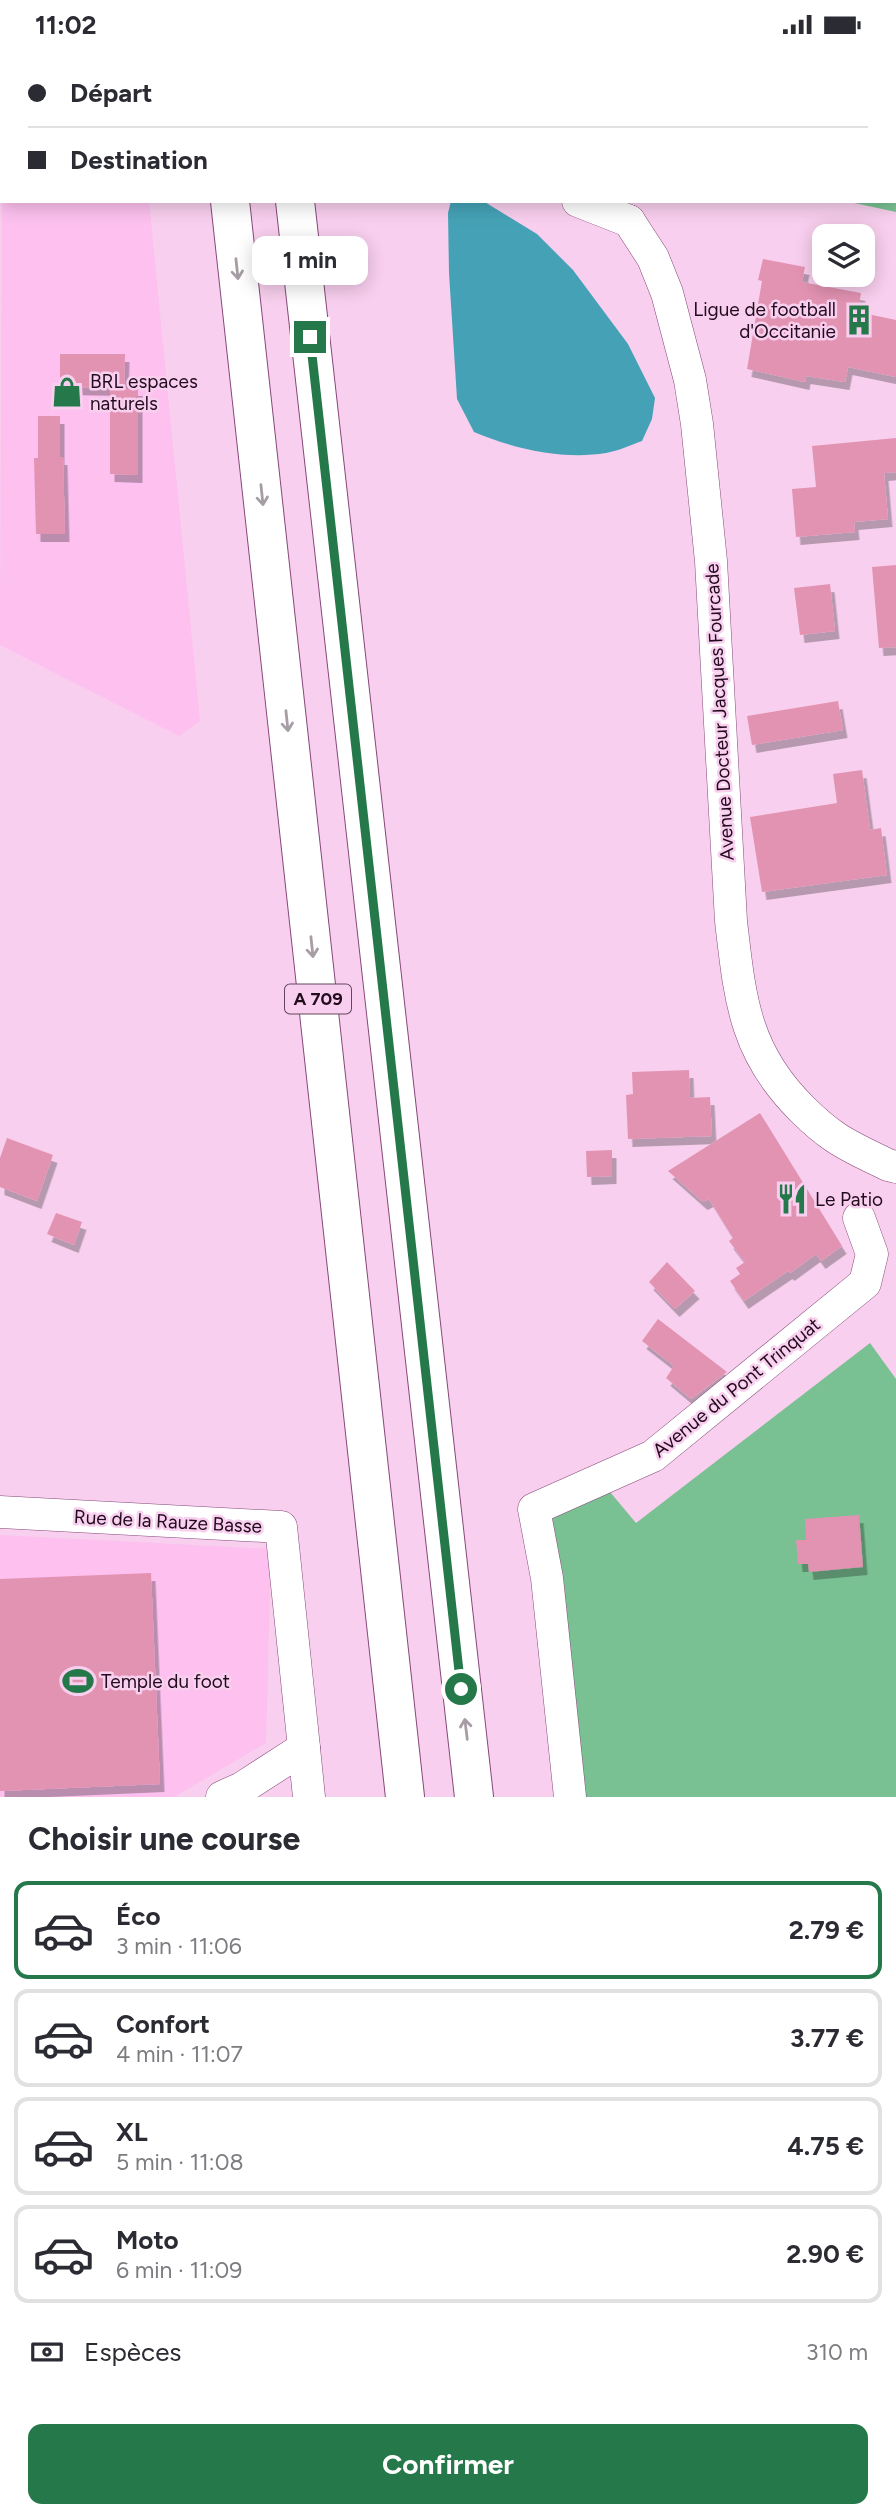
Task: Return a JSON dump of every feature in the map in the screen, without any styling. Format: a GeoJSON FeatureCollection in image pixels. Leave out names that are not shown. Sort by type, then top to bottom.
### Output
{"type":"FeatureCollection","features":[{"type":"Feature","properties":{"kind":"highway","name":"A 709"},"geometry":{"type":"LineString","coordinates":[[230,203],[405,1797]]}},
{"type":"Feature","properties":{"kind":"highway"},"geometry":{"type":"LineString","coordinates":[[295,203],[474,1797]]}},
{"type":"Feature","properties":{"kind":"street"},"geometry":{"type":"LineString","coordinates":[[589,203],[633,211]]}},
{"type":"Feature","properties":{"kind":"street","name":"Avenue Docteur Jacques Fourcade"},"geometry":{"type":"LineString","coordinates":[[633,211],[667,293],[687,367],[697,424],[711,561],[731,921],[749,1032],[761,1058],[787,1094],[815,1121],[834,1137],[896,1167]]}},
{"type":"Feature","properties":{"kind":"street","name":"Avenue du Pont Trinquat"},"geometry":{"type":"LineString","coordinates":[[570,1797],[547,1578],[534,1509],[653,1456],[865,1283],[872,1254],[859,1218]]}},
{"type":"Feature","properties":{"kind":"street","name":"Rue de la Rauze Basse"},"geometry":{"type":"LineString","coordinates":[[0,1512],[281,1527],[304,1748]]}},
{"type":"Feature","properties":{"kind":"street"},"geometry":{"type":"LineString","coordinates":[[222,1797],[242,1788],[304,1748],[309,1797]]}},
{"type":"Feature","properties":{"kind":"shaded area"},"geometry":{"type":"Polygon","coordinates":[[[2,203],[149,203],[200,721],[179,736],[0,645],[2,203]]]}},
{"type":"Feature","properties":{"kind":"shaded area"},"geometry":{"type":"Polygon","coordinates":[[[0,1535],[271,1549],[266,1743],[174,1797],[0,1797],[0,1535]]]}},
{"type":"Feature","properties":{"kind":"green space"},"geometry":{"type":"Polygon","coordinates":[[[854,203],[896,203],[896,212],[854,203]]]}},
{"type":"Feature","properties":{"kind":"green space"},"geometry":{"type":"Polygon","coordinates":[[[870,1343],[896,1379],[896,1797],[582,1797],[552,1518],[610,1492],[636,1523],[870,1343]]]}},
{"type":"Feature","properties":{"kind":"water"},"geometry":{"type":"Polygon","coordinates":[[[450,203],[486,203],[537,234],[573,270],[628,344],[655,398],[652,419],[642,441],[606,453],[573,455],[539,452],[474,432],[457,399],[448,213],[450,203]]]}},
{"type":"Feature","properties":{"kind":"building","name":"Ligue de football d'Occitanie"},"geometry":{"type":"Polygon","coordinates":[[[763,259],[805,267],[802,282],[812,284],[812,287],[861,293],[858,312],[896,320],[896,377],[848,367],[845,382],[806,376],[805,382],[747,369],[762,281],[758,280],[763,259]]]}},
{"type":"Feature","properties":{"kind":"building"},"geometry":{"type":"Polygon","coordinates":[[[60,354],[125,354],[124,388],[60,387],[60,354]]]}},
{"type":"Feature","properties":{"kind":"building"},"geometry":{"type":"Polygon","coordinates":[[[110,388],[138,388],[138,475],[110,474],[110,388]]]}},
{"type":"Feature","properties":{"kind":"building"},"geometry":{"type":"Polygon","coordinates":[[[38,416],[60,416],[65,534],[36,534],[34,458],[38,458],[38,416]]]}},
{"type":"Feature","properties":{"kind":"building"},"geometry":{"type":"Polygon","coordinates":[[[896,438],[896,472],[884,473],[888,519],[854,522],[855,532],[796,537],[792,489],[816,487],[812,446],[896,438]]]}},
{"type":"Feature","properties":{"kind":"building"},"geometry":{"type":"Polygon","coordinates":[[[896,565],[896,647],[879,648],[872,567],[896,565]]]}},
{"type":"Feature","properties":{"kind":"building"},"geometry":{"type":"Polygon","coordinates":[[[830,584],[835,631],[800,635],[794,588],[830,584]]]}},
{"type":"Feature","properties":{"kind":"building"},"geometry":{"type":"Polygon","coordinates":[[[838,701],[843,730],[752,745],[747,716],[838,701]]]}},
{"type":"Feature","properties":{"kind":"building"},"geometry":{"type":"Polygon","coordinates":[[[862,770],[870,830],[881,828],[887,875],[762,892],[750,817],[837,803],[833,774],[862,770]]]}},
{"type":"Feature","properties":{"kind":"building"},"geometry":{"type":"Polygon","coordinates":[[[689,1070],[690,1098],[710,1097],[712,1136],[628,1139],[626,1095],[633,1094],[632,1072],[689,1070]]]}},
{"type":"Feature","properties":{"kind":"building"},"geometry":{"type":"Polygon","coordinates":[[[760,1113],[842,1246],[821,1261],[816,1254],[744,1301],[730,1281],[740,1274],[736,1268],[745,1262],[729,1241],[733,1238],[709,1199],[703,1202],[668,1171],[760,1113]]]}},
{"type":"Feature","properties":{"kind":"building"},"geometry":{"type":"Polygon","coordinates":[[[7,1138],[53,1155],[37,1201],[0,1187],[0,1158],[7,1138]]]}},
{"type":"Feature","properties":{"kind":"building"},"geometry":{"type":"Polygon","coordinates":[[[612,1150],[612,1176],[587,1177],[586,1151],[612,1150]]]}},
{"type":"Feature","properties":{"kind":"building"},"geometry":{"type":"Polygon","coordinates":[[[56,1213],[82,1222],[74,1245],[47,1234],[56,1213]]]}},
{"type":"Feature","properties":{"kind":"building"},"geometry":{"type":"Polygon","coordinates":[[[667,1262],[695,1291],[675,1309],[649,1282],[667,1262]]]}},
{"type":"Feature","properties":{"kind":"building"},"geometry":{"type":"Polygon","coordinates":[[[658,1319],[727,1372],[691,1399],[666,1378],[674,1366],[642,1341],[658,1319]]]}},
{"type":"Feature","properties":{"kind":"building"},"geometry":{"type":"Polygon","coordinates":[[[859,1515],[863,1567],[809,1572],[808,1564],[798,1564],[796,1540],[806,1540],[805,1519],[859,1515]]]}},
{"type":"Feature","properties":{"kind":"building","name":"Temple du foot"},"geometry":{"type":"Polygon","coordinates":[[[151,1573],[160,1784],[0,1791],[0,1579],[151,1573]]]}},
{"type":"Feature","properties":{"kind":"place","name":"Ligue de football d'Occitanie"},"geometry":{"type":"Point","coordinates":[859,320]}},
{"type":"Feature","properties":{"kind":"place","name":"BRL espaces naturels"},"geometry":{"type":"Point","coordinates":[67,392]}},
{"type":"Feature","properties":{"kind":"place","name":"Le Patio"},"geometry":{"type":"Point","coordinates":[792,1199]}},
{"type":"Feature","properties":{"kind":"place","name":"Temple du foot"},"geometry":{"type":"Point","coordinates":[78,1681]}},
{"type":"Feature","properties":{"kind":"route"},"geometry":{"type":"LineString","coordinates":[[310,337],[461,1689]]}}]}
